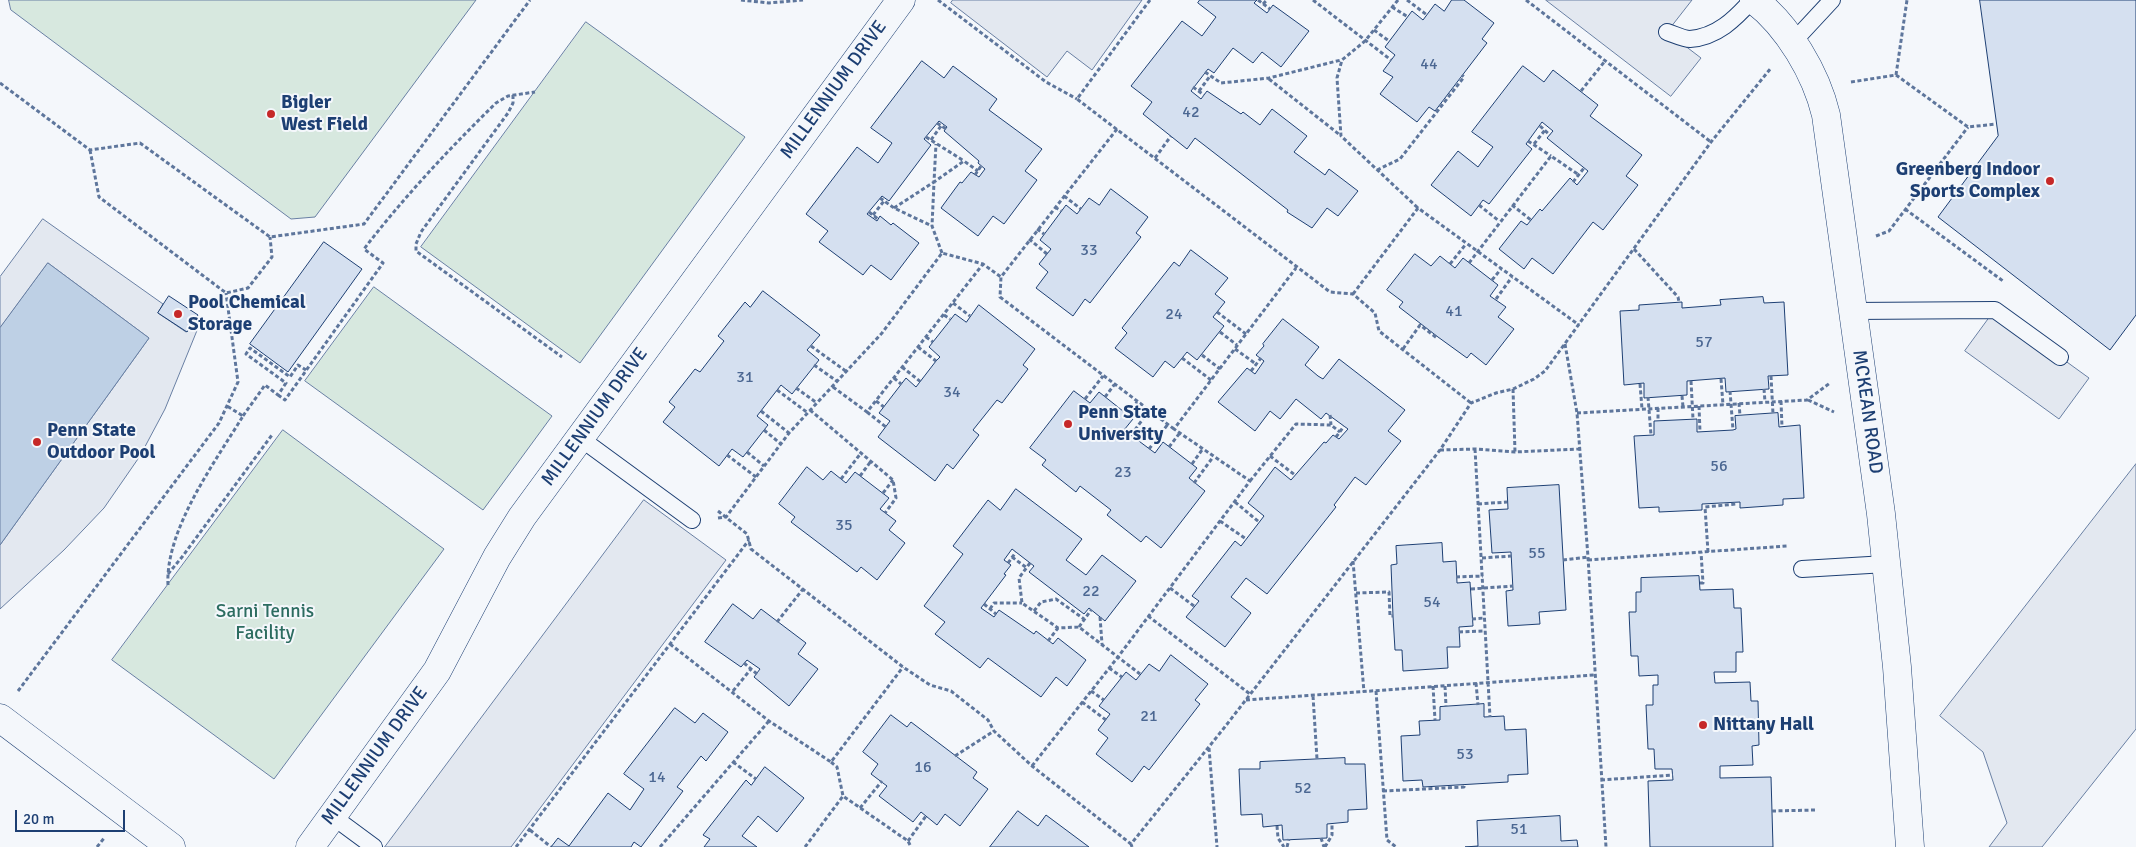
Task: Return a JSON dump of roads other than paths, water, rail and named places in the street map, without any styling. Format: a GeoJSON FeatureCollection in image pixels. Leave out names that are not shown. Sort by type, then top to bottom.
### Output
{"type":"FeatureCollection","features":[{"type":"Feature","properties":{"kind":"street","name":"MILLENNIUM DRIVE"},"geometry":{"type":"LineString","coordinates":[[310,847],[437,671],[497,556],[522,518],[900,0]]}},
{"type":"Feature","properties":{"kind":"street","name":"MCKEAN ROAD"},"geometry":{"type":"LineString","coordinates":[[1753,0],[1794,42],[1817,85],[1826,115],[1886,564],[1897,668],[1910,847]]}},
{"type":"Feature","properties":{"kind":"street"},"geometry":{"type":"LineString","coordinates":[[0,718],[171,847]]}},
{"type":"Feature","properties":{"kind":"lane"},"geometry":{"type":"LineString","coordinates":[[1667,32],[1688,39],[1711,35],[1733,22],[1753,0]]}},
{"type":"Feature","properties":{"kind":"lane"},"geometry":{"type":"LineString","coordinates":[[1794,42],[1832,0]]}},
{"type":"Feature","properties":{"kind":"lane"},"geometry":{"type":"LineString","coordinates":[[1853,311],[1995,310],[2060,356]]}},
{"type":"Feature","properties":{"kind":"lane"},"geometry":{"type":"LineString","coordinates":[[580,438],[692,520]]}},
{"type":"Feature","properties":{"kind":"lane"},"geometry":{"type":"LineString","coordinates":[[1802,569],[1886,564]]}},
{"type":"Feature","properties":{"kind":"lane"},"geometry":{"type":"LineString","coordinates":[[332,816],[374,847]]}},
{"type":"Feature","properties":{"kind":"water","name":"Penn State Outdoor Pool"},"geometry":{"type":"Polygon","coordinates":[[[48,263],[149,338],[0,545],[0,328],[48,263]]]}},
{"type":"Feature","properties":{"kind":"place","name":"Bigler West Field"},"geometry":{"type":"Point","coordinates":[271,114]}},
{"type":"Feature","properties":{"kind":"place","name":"Greenberg Indoor Sports Complex"},"geometry":{"type":"Point","coordinates":[2050,181]}},
{"type":"Feature","properties":{"kind":"place","name":"Pool Chemical Storage"},"geometry":{"type":"Point","coordinates":[178,314]}},
{"type":"Feature","properties":{"kind":"place","name":"Penn State University"},"geometry":{"type":"Point","coordinates":[1068,424]}},
{"type":"Feature","properties":{"kind":"place","name":"Penn State Outdoor Pool"},"geometry":{"type":"Point","coordinates":[37,442]}},
{"type":"Feature","properties":{"kind":"place","name":"Nittany Hall"},"geometry":{"type":"Point","coordinates":[1703,725]}},
{"type":"Feature","properties":{"kind":"park label","name":"Sarni Tennis Facility"},"geometry":{"type":"Point","coordinates":[265,623]}}]}
